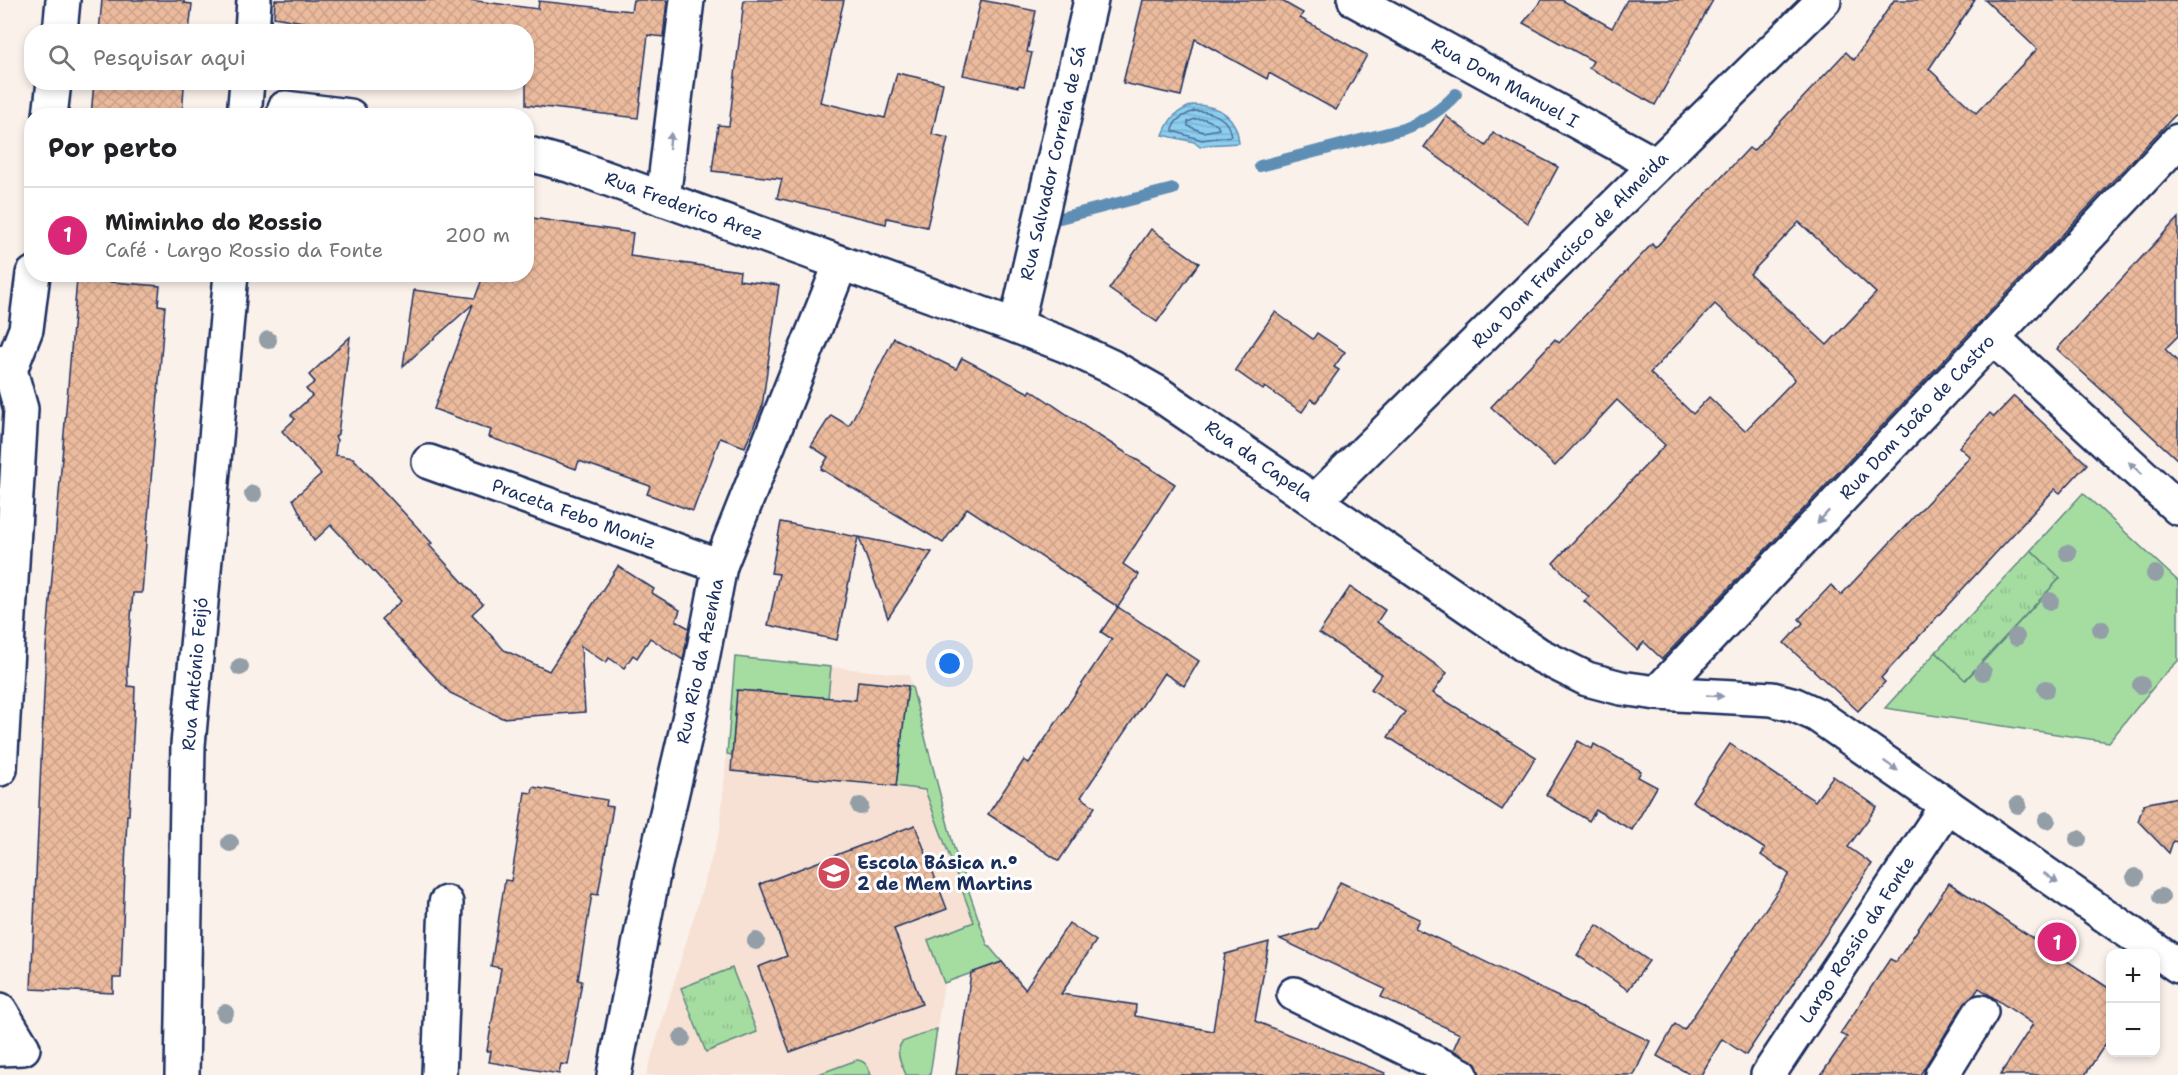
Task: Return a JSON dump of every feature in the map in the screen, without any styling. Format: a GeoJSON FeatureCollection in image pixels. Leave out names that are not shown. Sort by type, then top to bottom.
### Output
{"type":"FeatureCollection","features":[{"type":"Feature","properties":{"kind":"street"},"geometry":{"type":"LineString","coordinates":[[61,24],[63,0]]}},
{"type":"Feature","properties":{"kind":"street"},"geometry":{"type":"LineString","coordinates":[[252,24],[254,0]]}},
{"type":"Feature","properties":{"kind":"street"},"geometry":{"type":"LineString","coordinates":[[663,199],[687,0]]}},
{"type":"Feature","properties":{"kind":"street","name":"Rua Salvador Correia de Sá"},"geometry":{"type":"LineString","coordinates":[[1016,326],[1091,0]]}},
{"type":"Feature","properties":{"kind":"street","name":"Rua Dom Manuel I"},"geometry":{"type":"LineString","coordinates":[[1355,0],[1656,165]]}},
{"type":"Feature","properties":{"kind":"street","name":"Rua Dom Francisco de Almeida"},"geometry":{"type":"LineString","coordinates":[[1315,501],[1824,0]]}},
{"type":"Feature","properties":{"kind":"street"},"geometry":{"type":"LineString","coordinates":[[51,108],[53,90]]}},
{"type":"Feature","properties":{"kind":"street"},"geometry":{"type":"LineString","coordinates":[[245,108],[246,90]]}},
{"type":"Feature","properties":{"kind":"street","name":"Rua Dom João de Castro"},"geometry":{"type":"LineString","coordinates":[[1657,693],[2178,141]]}},
{"type":"Feature","properties":{"kind":"street","name":"Rua Frederico Arez"},"geometry":{"type":"LineString","coordinates":[[534,155],[575,167],[841,263]]}},
{"type":"Feature","properties":{"kind":"street","name":"Rua da Capela"},"geometry":{"type":"LineString","coordinates":[[841,263],[1065,345],[1134,379],[1185,411],[1546,660],[1587,679],[1621,688],[1657,693]]}},
{"type":"Feature","properties":{"kind":"street","name":"Rua Rio da Azenha"},"geometry":{"type":"LineString","coordinates":[[614,1075],[654,869],[697,685],[720,566],[841,263]]}},
{"type":"Feature","properties":{"kind":"street"},"geometry":{"type":"LineString","coordinates":[[0,769],[21,409],[5,366],[26,329],[32,282]]}},
{"type":"Feature","properties":{"kind":"street","name":"Rua António Feijó"},"geometry":{"type":"LineString","coordinates":[[182,1075],[188,745],[230,282]]}},
{"type":"Feature","properties":{"kind":"street"},"geometry":{"type":"LineString","coordinates":[[1992,337],[2178,508]]}},
{"type":"Feature","properties":{"kind":"street","name":"Praceta Febo Moniz"},"geometry":{"type":"LineString","coordinates":[[429,462],[720,566]]}},
{"type":"Feature","properties":{"kind":"street"},"geometry":{"type":"LineString","coordinates":[[1657,693],[1772,699],[1795,705],[1817,715],[2178,966]]}},
{"type":"Feature","properties":{"kind":"street","name":"Largo Rossio da Fonte"},"geometry":{"type":"LineString","coordinates":[[1768,1075],[1947,804]]}},
{"type":"Feature","properties":{"kind":"street"},"geometry":{"type":"LineString","coordinates":[[439,1075],[446,903]]}},
{"type":"Feature","properties":{"kind":"street"},"geometry":{"type":"LineString","coordinates":[[1293,994],[1461,1075]]}},
{"type":"Feature","properties":{"kind":"street"},"geometry":{"type":"LineString","coordinates":[[0,1010],[11,1048]]}},
{"type":"Feature","properties":{"kind":"street"},"geometry":{"type":"LineString","coordinates":[[1942,1075],[1981,1012]]}},
{"type":"Feature","properties":{"kind":"shaded area","name":"Escola Básica n.º 2 de Mem Martins"},"geometry":{"type":"Polygon","coordinates":[[[735,657],[909,675],[954,848],[987,944],[1002,962],[944,983],[930,1075],[646,1075],[720,830],[735,657]]]}},
{"type":"Feature","properties":{"kind":"green space"},"geometry":{"type":"Polygon","coordinates":[[[2083,493],[2178,581],[2178,661],[2161,678],[2109,742],[1885,708],[1936,652],[1966,680],[2060,578],[2031,550],[2083,493]]]}},
{"type":"Feature","properties":{"kind":"green space"},"geometry":{"type":"Polygon","coordinates":[[[2031,550],[2060,578],[1965,680],[1936,652],[2031,550]]]}},
{"type":"Feature","properties":{"kind":"green space"},"geometry":{"type":"Polygon","coordinates":[[[735,657],[831,667],[828,698],[738,690],[732,755],[727,754],[735,657]]]}},
{"type":"Feature","properties":{"kind":"green space"},"geometry":{"type":"Polygon","coordinates":[[[908,686],[912,687],[954,848],[987,944],[1002,962],[944,983],[928,940],[974,922],[925,790],[896,786],[908,686]]]}},
{"type":"Feature","properties":{"kind":"green space"},"geometry":{"type":"Polygon","coordinates":[[[732,968],[757,1032],[706,1052],[681,988],[732,968]]]}},
{"type":"Feature","properties":{"kind":"green space"},"geometry":{"type":"Polygon","coordinates":[[[937,1029],[930,1075],[906,1075],[899,1054],[902,1042],[937,1029]]]}},
{"type":"Feature","properties":{"kind":"green space"},"geometry":{"type":"Polygon","coordinates":[[[857,1060],[865,1063],[871,1075],[816,1075],[857,1060]]]}},
{"type":"Feature","properties":{"kind":"water"},"geometry":{"type":"Polygon","coordinates":[[[1192,105],[1210,107],[1224,114],[1234,125],[1239,143],[1200,147],[1194,142],[1163,135],[1174,116],[1192,105]]]}},
{"type":"Feature","properties":{"kind":"building"},"geometry":{"type":"Polygon","coordinates":[[[102,0],[184,0],[184,3],[192,4],[190,24],[100,24],[102,0]]]}},
{"type":"Feature","properties":{"kind":"building"},"geometry":{"type":"Polygon","coordinates":[[[275,0],[469,0],[538,9],[539,1],[631,11],[633,0],[667,0],[663,37],[648,35],[638,118],[526,105],[526,90],[534,90],[534,24],[315,24],[274,17],[275,0]]]}},
{"type":"Feature","properties":{"kind":"building"},"geometry":{"type":"Polygon","coordinates":[[[744,0],[844,0],[820,102],[885,118],[897,73],[943,83],[932,134],[948,138],[927,227],[887,218],[886,224],[777,198],[782,179],[712,171],[718,125],[729,126],[744,0]]]}},
{"type":"Feature","properties":{"kind":"building"},"geometry":{"type":"Polygon","coordinates":[[[981,0],[1036,11],[1027,52],[1032,53],[1024,86],[1019,85],[1018,87],[963,75],[981,0]]]}},
{"type":"Feature","properties":{"kind":"building"},"geometry":{"type":"Polygon","coordinates":[[[1143,0],[1280,0],[1303,13],[1300,18],[1367,55],[1336,110],[1269,73],[1267,79],[1195,39],[1181,96],[1123,83],[1143,0]]]}},
{"type":"Feature","properties":{"kind":"building"},"geometry":{"type":"Polygon","coordinates":[[[1542,0],[1562,0],[1612,28],[1627,0],[1713,0],[1655,105],[1589,68],[1593,61],[1523,23],[1542,0]]]}},
{"type":"Feature","properties":{"kind":"building"},"geometry":{"type":"Polygon","coordinates":[[[1894,0],[1975,0],[1929,69],[1976,113],[2037,49],[1985,0],[2178,0],[2178,112],[1662,659],[1644,642],[1637,650],[1584,601],[1589,597],[1553,563],[1665,445],[1617,400],[1555,466],[1491,407],[1555,339],[1559,343],[1652,244],[1655,248],[1749,148],[1753,151],[1846,52],[1854,60],[1894,0]],[[1799,222],[1750,274],[1827,345],[1876,293],[1799,222]],[[1715,304],[1650,373],[1693,414],[1709,397],[1745,431],[1795,379],[1715,304]]]}},
{"type":"Feature","properties":{"kind":"building"},"geometry":{"type":"Polygon","coordinates":[[[93,90],[184,90],[183,108],[92,108],[93,90]]]}},
{"type":"Feature","properties":{"kind":"building"},"geometry":{"type":"Polygon","coordinates":[[[1446,116],[1486,146],[1493,133],[1558,167],[1528,223],[1424,147],[1446,116]]]}},
{"type":"Feature","properties":{"kind":"building"},"geometry":{"type":"Polygon","coordinates":[[[534,218],[633,233],[630,256],[740,271],[739,280],[779,285],[762,407],[745,447],[720,438],[693,511],[647,494],[650,486],[579,461],[576,469],[489,437],[491,430],[434,409],[473,304],[403,366],[414,290],[475,298],[481,282],[534,282],[534,218]]]}},
{"type":"Feature","properties":{"kind":"building"},"geometry":{"type":"Polygon","coordinates":[[[2178,218],[2178,336],[2165,349],[2178,362],[2178,460],[2057,349],[2178,218]]]}},
{"type":"Feature","properties":{"kind":"building"},"geometry":{"type":"Polygon","coordinates":[[[1151,229],[1199,263],[1157,322],[1109,289],[1151,229]]]}},
{"type":"Feature","properties":{"kind":"building"},"geometry":{"type":"Polygon","coordinates":[[[77,282],[160,286],[158,305],[165,306],[142,593],[133,593],[127,668],[128,686],[135,687],[134,717],[129,815],[127,815],[121,978],[113,978],[113,993],[31,989],[46,648],[77,282]]]}},
{"type":"Feature","properties":{"kind":"building"},"geometry":{"type":"Polygon","coordinates":[[[1275,312],[1313,339],[1317,333],[1345,352],[1334,367],[1339,370],[1316,402],[1311,399],[1302,412],[1265,387],[1263,390],[1235,370],[1275,312]]]}},
{"type":"Feature","properties":{"kind":"building"},"geometry":{"type":"Polygon","coordinates":[[[350,337],[338,434],[335,437],[337,440],[335,455],[353,458],[432,543],[429,545],[483,604],[472,614],[504,650],[549,671],[618,566],[654,589],[652,593],[680,610],[676,621],[689,628],[683,660],[650,638],[637,658],[633,655],[624,668],[609,658],[606,663],[581,646],[585,712],[502,718],[450,693],[381,619],[401,601],[331,525],[314,541],[293,499],[321,474],[282,431],[295,419],[291,415],[312,396],[306,389],[315,382],[309,375],[350,337]]]}},
{"type":"Feature","properties":{"kind":"building"},"geometry":{"type":"Polygon","coordinates":[[[894,338],[956,369],[962,358],[1029,393],[1031,390],[1175,484],[1123,564],[1139,575],[1118,607],[967,508],[943,543],[821,469],[828,457],[811,446],[831,415],[849,426],[894,338]]]}},
{"type":"Feature","properties":{"kind":"building"},"geometry":{"type":"Polygon","coordinates":[[[2014,396],[2087,464],[2060,493],[2055,489],[1881,678],[1885,682],[1858,711],[1784,643],[1803,623],[1799,619],[1831,585],[1841,595],[1970,457],[1959,447],[1990,413],[1994,417],[2014,396]]]}},
{"type":"Feature","properties":{"kind":"building"},"geometry":{"type":"Polygon","coordinates":[[[781,522],[858,537],[837,640],[768,625],[779,574],[771,573],[781,522]]]}},
{"type":"Feature","properties":{"kind":"building"},"geometry":{"type":"Polygon","coordinates":[[[859,537],[932,552],[888,618],[859,537]]]}},
{"type":"Feature","properties":{"kind":"building"},"geometry":{"type":"Polygon","coordinates":[[[1350,587],[1385,610],[1377,622],[1447,673],[1433,693],[1536,757],[1502,810],[1388,737],[1405,712],[1371,689],[1382,674],[1319,633],[1350,587]]]}},
{"type":"Feature","properties":{"kind":"building"},"geometry":{"type":"Polygon","coordinates":[[[1118,607],[1199,661],[1184,686],[1164,673],[1081,797],[1095,807],[1059,861],[988,814],[1024,760],[1029,763],[1112,639],[1101,632],[1118,607]]]}},
{"type":"Feature","properties":{"kind":"building"},"geometry":{"type":"Polygon","coordinates":[[[858,681],[908,686],[896,786],[731,771],[737,690],[856,700],[858,681]]]}},
{"type":"Feature","properties":{"kind":"building"},"geometry":{"type":"Polygon","coordinates":[[[1578,741],[1592,749],[1594,744],[1641,771],[1638,777],[1657,787],[1632,830],[1596,810],[1589,821],[1546,795],[1578,741]]]}},
{"type":"Feature","properties":{"kind":"building"},"geometry":{"type":"Polygon","coordinates":[[[1730,744],[1815,801],[1833,776],[1877,807],[1848,847],[1872,864],[1746,1055],[1722,1039],[1701,1075],[1691,1075],[1657,1056],[1675,1024],[1684,1030],[1789,874],[1761,855],[1765,849],[1692,801],[1730,744]]]}},
{"type":"Feature","properties":{"kind":"building"},"geometry":{"type":"Polygon","coordinates":[[[533,787],[607,800],[606,806],[613,807],[598,895],[592,894],[578,980],[582,981],[568,1065],[561,1064],[559,1074],[489,1062],[491,1051],[487,1051],[501,968],[491,966],[505,880],[511,881],[525,792],[532,793],[533,787]]]}},
{"type":"Feature","properties":{"kind":"building"},"geometry":{"type":"Polygon","coordinates":[[[2178,797],[2178,842],[2173,841],[2169,853],[2138,821],[2144,804],[2178,797]]]}},
{"type":"Feature","properties":{"kind":"building"},"geometry":{"type":"Polygon","coordinates":[[[915,825],[947,909],[894,929],[922,1004],[790,1052],[758,967],[787,956],[760,884],[915,825]]]}},
{"type":"Feature","properties":{"kind":"building"},"geometry":{"type":"Polygon","coordinates":[[[1340,882],[1419,919],[1415,928],[1650,1041],[1634,1075],[1480,1075],[1476,1064],[1453,1050],[1460,1034],[1381,997],[1385,989],[1280,939],[1318,928],[1340,882]]]}},
{"type":"Feature","properties":{"kind":"building"},"geometry":{"type":"Polygon","coordinates":[[[1949,883],[2106,986],[2106,1043],[2085,1075],[2000,1075],[2033,1024],[1979,988],[1965,1002],[1920,1075],[1821,1075],[1847,1037],[1840,1034],[1890,959],[1896,962],[1949,883]]]}},
{"type":"Feature","properties":{"kind":"building"},"geometry":{"type":"Polygon","coordinates":[[[1069,923],[1096,941],[1061,994],[1136,1005],[1135,1016],[1213,1031],[1225,954],[1269,942],[1255,1021],[1385,1073],[1385,1075],[956,1075],[971,973],[1002,962],[1025,989],[1069,923]]]}},
{"type":"Feature","properties":{"kind":"building"},"geometry":{"type":"Polygon","coordinates":[[[1597,925],[1649,961],[1628,990],[1577,955],[1597,925]]]}},
{"type":"Feature","properties":{"kind":"waterway"},"geometry":{"type":"LineString","coordinates":[[1260,166],[1403,129],[1432,115],[1456,94]]}},
{"type":"Feature","properties":{"kind":"waterway"},"geometry":{"type":"LineString","coordinates":[[1060,218],[1173,189]]}},
{"type":"Feature","properties":{"kind":"place","name":"Escola Básica n.º 2 de Mem Martins"},"geometry":{"type":"Point","coordinates":[834,873]}},
{"type":"Feature","properties":{"kind":"place","name":"Miminho do Rossio"},"geometry":{"type":"Point","coordinates":[2057,942]}}]}
